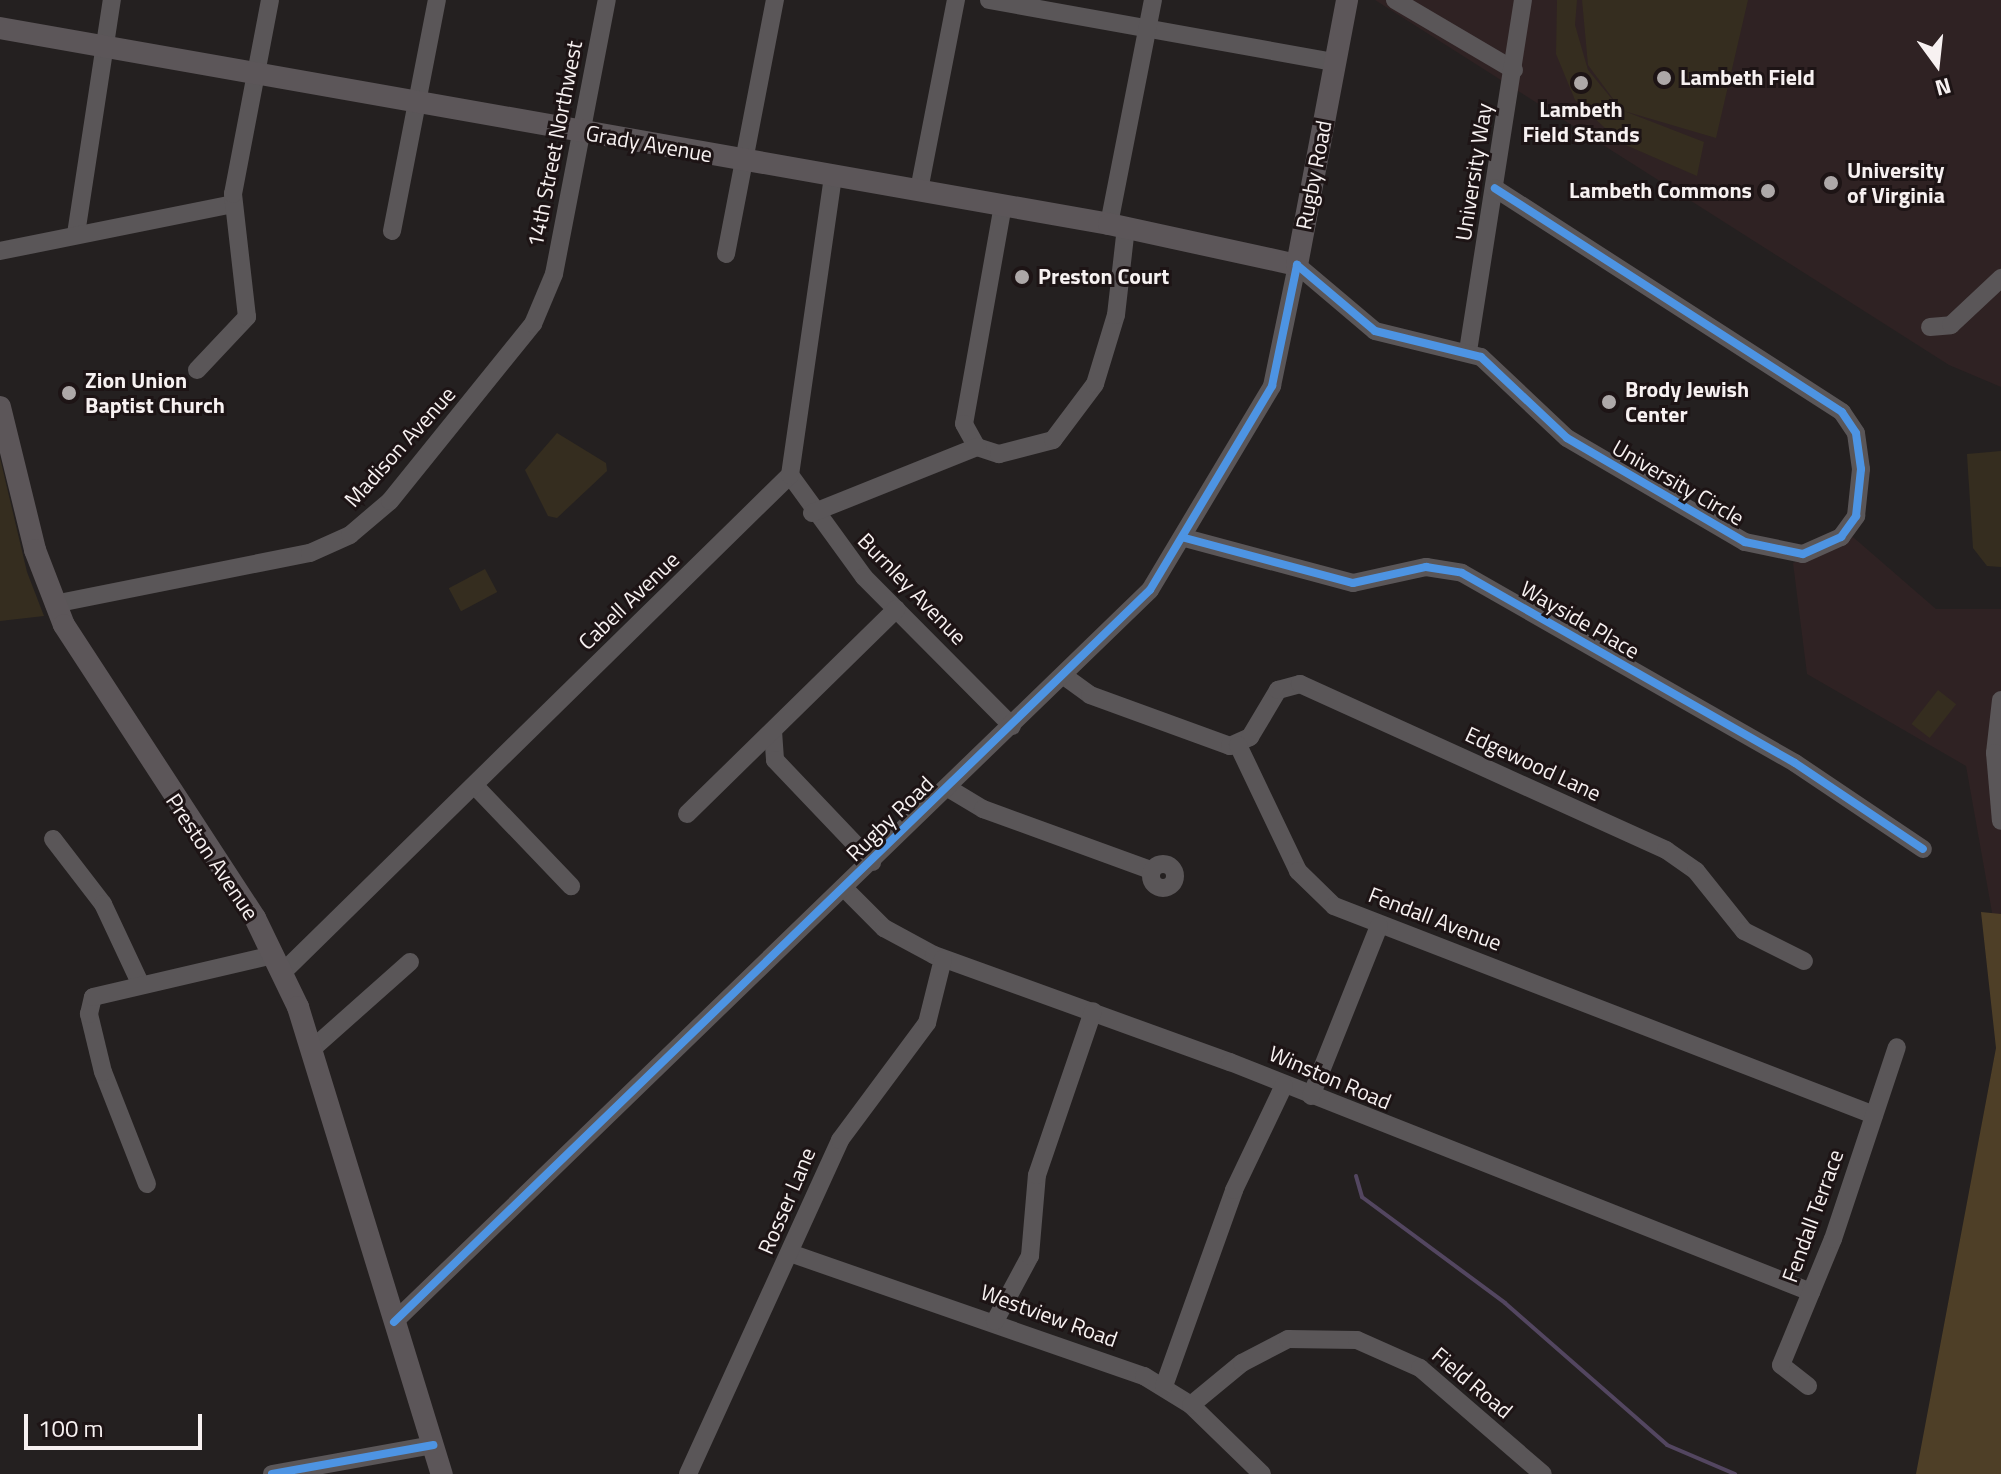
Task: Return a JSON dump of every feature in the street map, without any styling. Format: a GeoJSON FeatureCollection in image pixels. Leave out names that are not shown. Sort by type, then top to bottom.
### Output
{"type":"FeatureCollection","features":[{"type":"Feature","properties":{"kind":"main road","name":"Rugby Road"},"geometry":{"type":"LineString","coordinates":[[1297,265],[1347,0]]}},
{"type":"Feature","properties":{"kind":"main road","name":"Grady Avenue"},"geometry":{"type":"LineString","coordinates":[[0,28],[1118,225],[1297,265]]}},
{"type":"Feature","properties":{"kind":"main road","name":"Preston Avenue"},"geometry":{"type":"LineString","coordinates":[[0,407],[54,604],[119,718],[278,963],[312,1049],[394,1322]]}},
{"type":"Feature","properties":{"kind":"main road"},"geometry":{"type":"LineString","coordinates":[[394,1322],[442,1474]]}},
{"type":"Feature","properties":{"kind":"street"},"geometry":{"type":"LineString","coordinates":[[76,234],[112,0]]}},
{"type":"Feature","properties":{"kind":"street"},"geometry":{"type":"LineString","coordinates":[[197,370],[247,317],[233,204],[270,0]]}},
{"type":"Feature","properties":{"kind":"street"},"geometry":{"type":"LineString","coordinates":[[392,231],[437,0]]}},
{"type":"Feature","properties":{"kind":"street","name":"14th Street Northwest"},"geometry":{"type":"LineString","coordinates":[[545,295],[607,0]]}},
{"type":"Feature","properties":{"kind":"street"},"geometry":{"type":"LineString","coordinates":[[726,254],[775,0]]}},
{"type":"Feature","properties":{"kind":"street"},"geometry":{"type":"LineString","coordinates":[[919,190],[956,0]]}},
{"type":"Feature","properties":{"kind":"street"},"geometry":{"type":"LineString","coordinates":[[989,0],[1335,62]]}},
{"type":"Feature","properties":{"kind":"street"},"geometry":{"type":"LineString","coordinates":[[812,513],[977,447],[1028,451],[1053,440],[1080,409],[1111,343],[1118,225],[1153,0]]}},
{"type":"Feature","properties":{"kind":"street"},"geometry":{"type":"LineString","coordinates":[[1395,0],[1514,70]]}},
{"type":"Feature","properties":{"kind":"street","name":"University Way"},"geometry":{"type":"LineString","coordinates":[[1468,351],[1523,0]]}},
{"type":"Feature","properties":{"kind":"street"},"geometry":{"type":"LineString","coordinates":[[790,475],[833,176]]}},
{"type":"Feature","properties":{"kind":"street","name":"University Circle"},"geometry":{"type":"LineString","coordinates":[[1297,265],[1375,331],[1468,351],[1497,368],[1567,438],[1753,547],[1783,555],[1819,551],[1856,516],[1859,445],[1842,412],[1495,188]]}},
{"type":"Feature","properties":{"kind":"street"},"geometry":{"type":"LineString","coordinates":[[0,251],[233,204]]}},
{"type":"Feature","properties":{"kind":"street"},"geometry":{"type":"LineString","coordinates":[[977,447],[965,418],[1003,205]]}},
{"type":"Feature","properties":{"kind":"street","name":"Rugby Road"},"geometry":{"type":"LineString","coordinates":[[394,1322],[1150,590],[1185,538],[1272,386],[1297,265]]}},
{"type":"Feature","properties":{"kind":"street"},"geometry":{"type":"LineString","coordinates":[[1930,327],[1951,325],[2001,278]]}},
{"type":"Feature","properties":{"kind":"street","name":"Madison Avenue"},"geometry":{"type":"LineString","coordinates":[[54,604],[310,553],[350,535],[390,501],[516,349],[545,295]]}},
{"type":"Feature","properties":{"kind":"street","name":"Burnley Avenue"},"geometry":{"type":"LineString","coordinates":[[790,475],[812,513],[896,609],[1012,726]]}},
{"type":"Feature","properties":{"kind":"street","name":"Cabell Avenue"},"geometry":{"type":"LineString","coordinates":[[278,963],[477,788],[790,475]]}},
{"type":"Feature","properties":{"kind":"street","name":"Wayside Place"},"geometry":{"type":"LineString","coordinates":[[1185,538],[1353,583],[1426,567],[1462,573],[1795,763],[1923,849]]}},
{"type":"Feature","properties":{"kind":"street"},"geometry":{"type":"LineString","coordinates":[[687,814],[896,609]]}},
{"type":"Feature","properties":{"kind":"street"},"geometry":{"type":"LineString","coordinates":[[1064,676],[1090,695],[1238,745]]}},
{"type":"Feature","properties":{"kind":"street","name":"Edgewood Lane"},"geometry":{"type":"LineString","coordinates":[[1238,745],[1278,690],[1300,684],[1666,850],[1696,871],[1744,931],[1804,961]]}},
{"type":"Feature","properties":{"kind":"street"},"geometry":{"type":"LineString","coordinates":[[2001,700],[2001,821]]}},
{"type":"Feature","properties":{"kind":"street"},"geometry":{"type":"LineString","coordinates":[[773,731],[775,760],[872,862]]}},
{"type":"Feature","properties":{"kind":"street","name":"Fendall Avenue"},"geometry":{"type":"LineString","coordinates":[[1238,745],[1307,884],[1379,926],[1874,1115]]}},
{"type":"Feature","properties":{"kind":"street"},"geometry":{"type":"LineString","coordinates":[[477,788],[571,886]]}},
{"type":"Feature","properties":{"kind":"street"},"geometry":{"type":"LineString","coordinates":[[948,788],[983,809],[1148,869]]}},
{"type":"Feature","properties":{"kind":"street"},"geometry":{"type":"LineString","coordinates":[[53,839],[103,904],[140,983]]}},
{"type":"Feature","properties":{"kind":"street","name":"Winston Road"},"geometry":{"type":"LineString","coordinates":[[844,888],[884,928],[943,959],[1093,1011],[1811,1292]]}},
{"type":"Feature","properties":{"kind":"street"},"geometry":{"type":"LineString","coordinates":[[1311,1096],[1379,926]]}},
{"type":"Feature","properties":{"kind":"street","name":"Rosser Lane"},"geometry":{"type":"LineString","coordinates":[[688,1474],[840,1140],[927,1023],[943,959]]}},
{"type":"Feature","properties":{"kind":"street"},"geometry":{"type":"LineString","coordinates":[[312,1049],[410,962]]}},
{"type":"Feature","properties":{"kind":"street"},"geometry":{"type":"LineString","coordinates":[[147,1184],[98,1051],[93,997],[140,983],[278,963]]}},
{"type":"Feature","properties":{"kind":"street"},"geometry":{"type":"LineString","coordinates":[[995,1321],[1030,1256],[1037,1175],[1093,1011]]}},
{"type":"Feature","properties":{"kind":"street","name":"Fendall Terrace"},"geometry":{"type":"LineString","coordinates":[[1808,1386],[1781,1365],[1811,1292],[1897,1047]]}},
{"type":"Feature","properties":{"kind":"street"},"geometry":{"type":"LineString","coordinates":[[1164,1386],[1234,1190],[1284,1085]]}},
{"type":"Feature","properties":{"kind":"street","name":"Westview Road"},"geometry":{"type":"LineString","coordinates":[[790,1253],[995,1321],[1164,1386],[1191,1405],[1262,1474]]}},
{"type":"Feature","properties":{"kind":"street","name":"Field Road"},"geometry":{"type":"LineString","coordinates":[[1191,1405],[1242,1363],[1288,1339],[1357,1340],[1420,1368],[1543,1474]]}},
{"type":"Feature","properties":{"kind":"street"},"geometry":{"type":"LineString","coordinates":[[272,1474],[433,1445]]}},
{"type":"Feature","properties":{"kind":"shaded area","name":"University of Virginia"},"geometry":{"type":"Polygon","coordinates":[[[1375,0],[2001,0],[2001,387],[1949,365],[1375,0]]]}},
{"type":"Feature","properties":{"kind":"shaded area","name":"Lambeth Field"},"geometry":{"type":"Polygon","coordinates":[[[1557,0],[1577,0],[1575,25],[1588,70],[1622,111],[1588,65],[1582,0],[1748,0],[1716,138],[1624,111],[1704,142],[1697,176],[1621,143],[1575,100],[1556,54],[1557,0]]]}},
{"type":"Feature","properties":{"kind":"shaded area"},"geometry":{"type":"Polygon","coordinates":[[[557,433],[606,463],[607,471],[557,518],[548,516],[525,470],[557,433]]]}},
{"type":"Feature","properties":{"kind":"shaded area"},"geometry":{"type":"Polygon","coordinates":[[[2001,451],[2001,567],[1987,566],[1973,548],[1967,454],[2001,451]]]}},
{"type":"Feature","properties":{"kind":"shaded area"},"geometry":{"type":"Polygon","coordinates":[[[0,458],[27,572],[44,616],[0,621],[0,458]]]}},
{"type":"Feature","properties":{"kind":"shaded area"},"geometry":{"type":"Polygon","coordinates":[[[1853,537],[1936,609],[2001,609],[2001,963],[1966,766],[1807,674],[1793,563],[1853,537]]]}},
{"type":"Feature","properties":{"kind":"shaded area"},"geometry":{"type":"Polygon","coordinates":[[[485,569],[497,592],[461,611],[449,588],[485,569]]]}},
{"type":"Feature","properties":{"kind":"shaded area"},"geometry":{"type":"Polygon","coordinates":[[[1938,690],[1956,704],[1930,738],[1912,724],[1938,690]]]}},
{"type":"Feature","properties":{"kind":"shaded area"},"geometry":{"type":"Polygon","coordinates":[[[1981,912],[2001,914],[2001,1474],[1916,1474],[1996,1048],[1981,912]]]}},
{"type":"Feature","properties":{"kind":"waterway"},"geometry":{"type":"LineString","coordinates":[[1356,1176],[1362,1197],[1505,1303],[1667,1445],[1735,1474]]}},
{"type":"Feature","properties":{"kind":"cycle path"},"geometry":{"type":"LineString","coordinates":[[394,1322],[1150,590],[1272,386],[1297,265],[1375,331],[1481,357],[1567,438],[1745,542],[1803,554],[1841,537],[1856,516],[1861,469],[1856,433],[1842,412],[1495,188]]}},
{"type":"Feature","properties":{"kind":"cycle path"},"geometry":{"type":"LineString","coordinates":[[1185,538],[1353,583],[1426,567],[1462,573],[1795,763],[1923,849]]}},
{"type":"Feature","properties":{"kind":"cycle path"},"geometry":{"type":"LineString","coordinates":[[272,1474],[433,1445]]}},
{"type":"Feature","properties":{"kind":"place","name":"Lambeth Field"},"geometry":{"type":"Point","coordinates":[1664,78]}},
{"type":"Feature","properties":{"kind":"place","name":"Lambeth Field Stands"},"geometry":{"type":"Point","coordinates":[1581,83]}},
{"type":"Feature","properties":{"kind":"place","name":"University of Virginia"},"geometry":{"type":"Point","coordinates":[1831,183]}},
{"type":"Feature","properties":{"kind":"place","name":"Lambeth Commons"},"geometry":{"type":"Point","coordinates":[1768,191]}},
{"type":"Feature","properties":{"kind":"place","name":"Preston Court"},"geometry":{"type":"Point","coordinates":[1022,277]}},
{"type":"Feature","properties":{"kind":"place","name":"Zion Union Baptist Church"},"geometry":{"type":"Point","coordinates":[69,393]}},
{"type":"Feature","properties":{"kind":"place","name":"Brody Jewish Center"},"geometry":{"type":"Point","coordinates":[1609,402]}}]}
